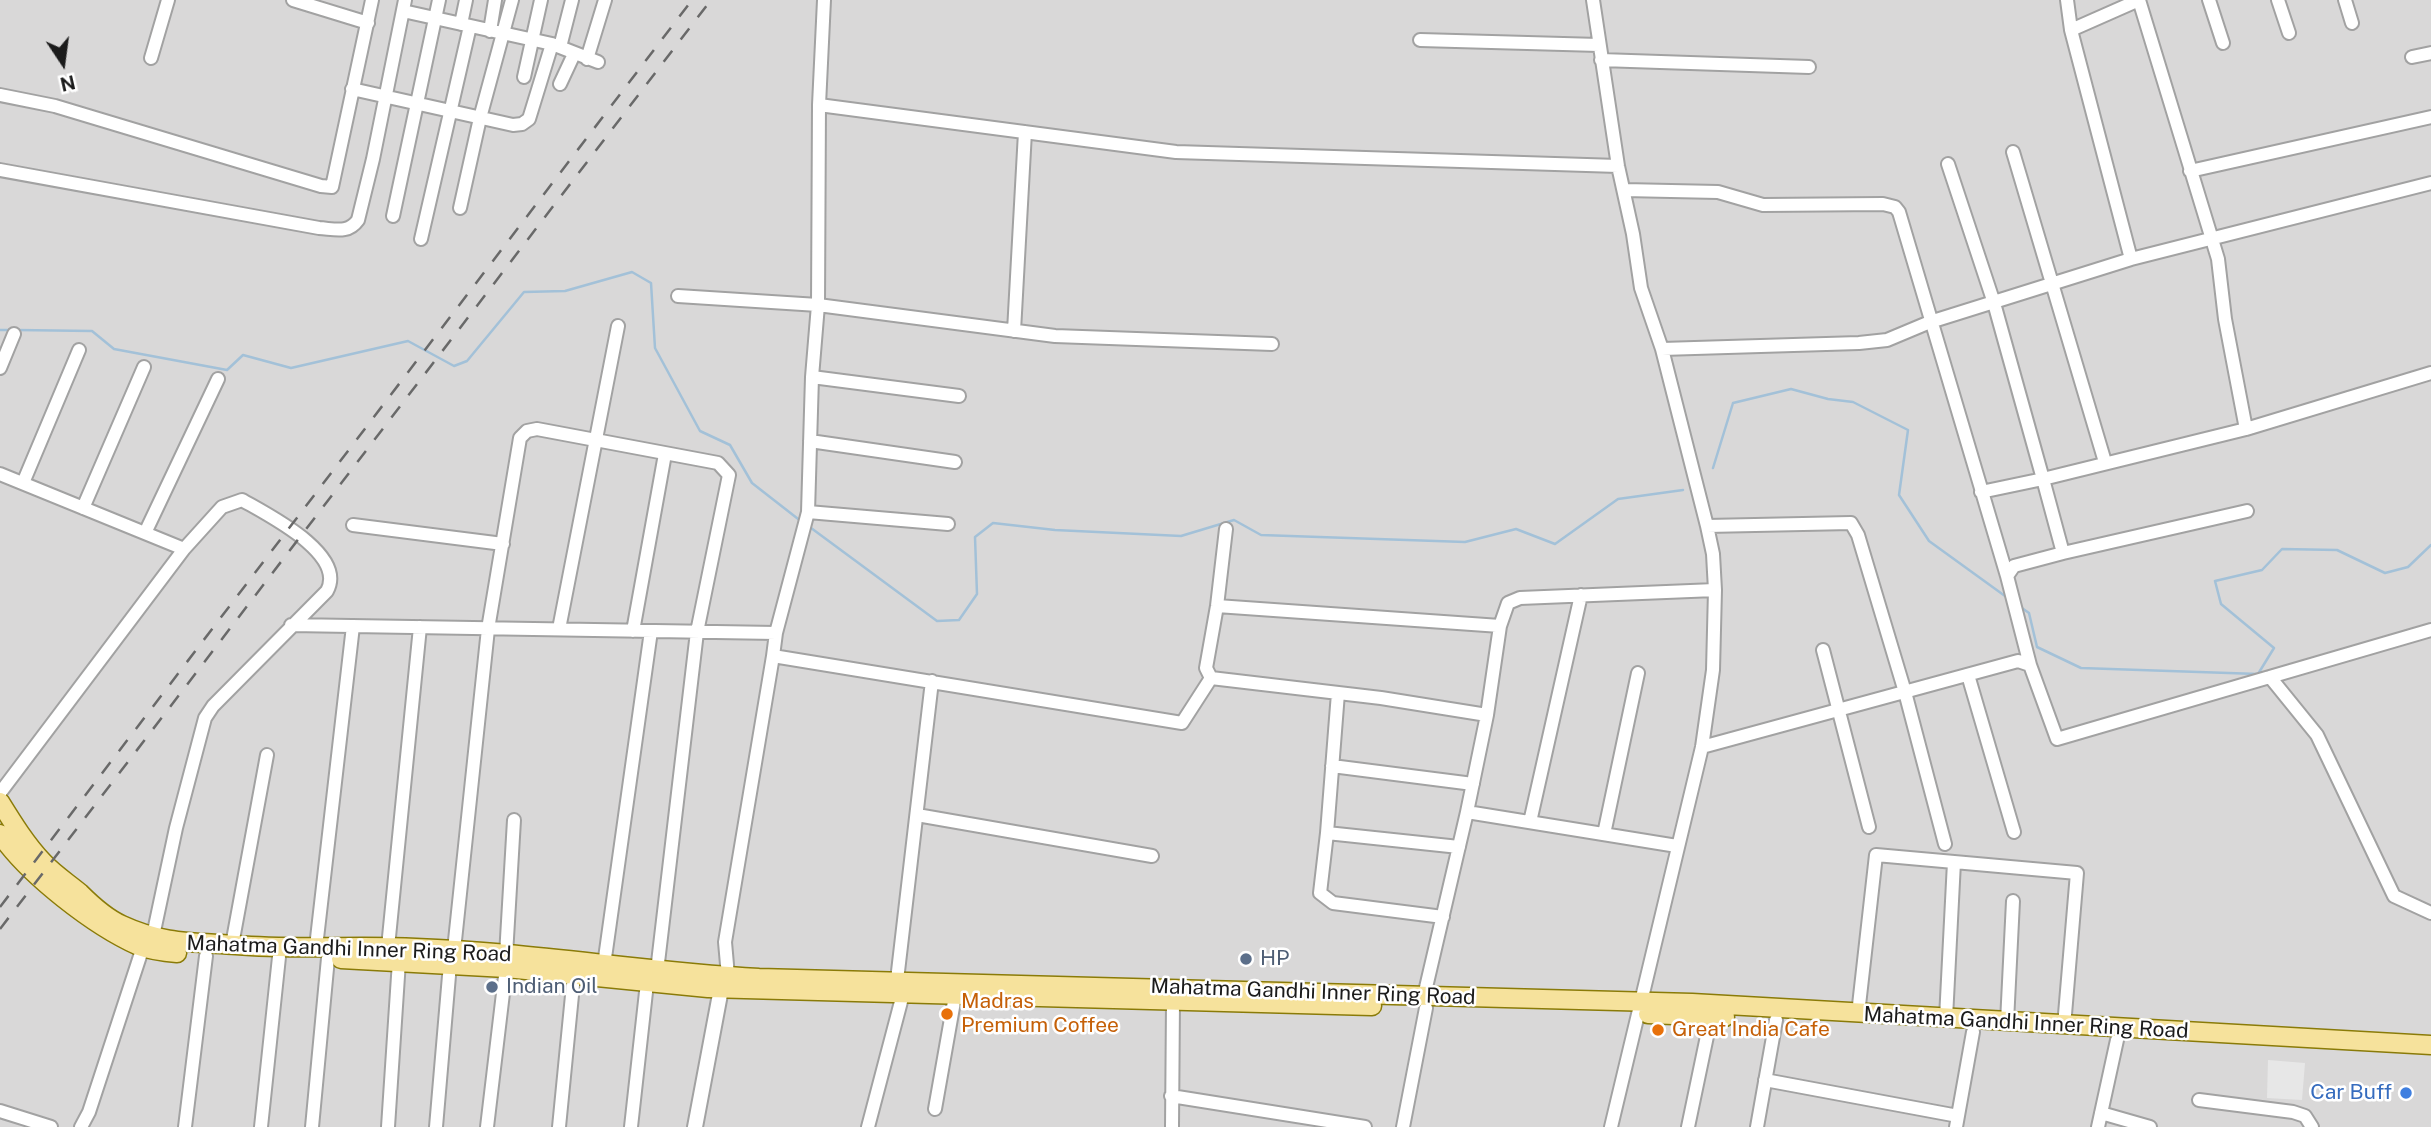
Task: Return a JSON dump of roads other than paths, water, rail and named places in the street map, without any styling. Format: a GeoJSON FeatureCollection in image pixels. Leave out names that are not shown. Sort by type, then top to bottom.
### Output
{"type":"FeatureCollection","features":[{"type":"Feature","properties":{"kind":"main road","name":"Mahatma Gandhi Inner Ring Road"},"geometry":{"type":"LineString","coordinates":[[0,802],[21,836],[44,864],[96,908],[168,953],[279,957],[322,952]]}},
{"type":"Feature","properties":{"kind":"main road","name":"Mahatma Gandhi Inner Ring Road"},"geometry":{"type":"LineString","coordinates":[[0,834],[13,853],[67,900],[118,936],[148,942],[604,965],[652,977]]}},
{"type":"Feature","properties":{"kind":"main road","name":"Mahatma Gandhi Inner Ring Road"},"geometry":{"type":"LineString","coordinates":[[506,962],[574,975],[652,977],[725,983],[1858,1014],[2431,1045]]}},
{"type":"Feature","properties":{"kind":"main road","name":"Mahatma Gandhi Inner Ring Road"},"geometry":{"type":"LineString","coordinates":[[900,987],[955,996],[1173,1002],[1425,1002]]}},
{"type":"Feature","properties":{"kind":"main road","name":"Mahatma Gandhi Inner Ring Road"},"geometry":{"type":"LineString","coordinates":[[1640,1008],[1711,1017],[2431,1057]]}},
{"type":"Feature","properties":{"kind":"street"},"geometry":{"type":"LineString","coordinates":[[150,58],[168,0]]}},
{"type":"Feature","properties":{"kind":"street"},"geometry":{"type":"LineString","coordinates":[[293,0],[368,23]]}},
{"type":"Feature","properties":{"kind":"street"},"geometry":{"type":"LineString","coordinates":[[0,95],[55,106],[331,187],[372,0]]}},
{"type":"Feature","properties":{"kind":"street"},"geometry":{"type":"LineString","coordinates":[[393,216],[439,0]]}},
{"type":"Feature","properties":{"kind":"street"},"geometry":{"type":"LineString","coordinates":[[421,239],[466,25],[466,0]]}},
{"type":"Feature","properties":{"kind":"street"},"geometry":{"type":"LineString","coordinates":[[460,208],[496,32],[495,0]]}},
{"type":"Feature","properties":{"kind":"street"},"geometry":{"type":"LineString","coordinates":[[496,32],[512,0]]}},
{"type":"Feature","properties":{"kind":"street"},"geometry":{"type":"LineString","coordinates":[[524,77],[541,0]]}},
{"type":"Feature","properties":{"kind":"street"},"geometry":{"type":"LineString","coordinates":[[352,89],[513,125],[526,123],[572,0]]}},
{"type":"Feature","properties":{"kind":"street"},"geometry":{"type":"LineString","coordinates":[[0,170],[319,228],[346,230],[352,228],[358,220],[404,5],[437,19],[556,46],[593,61],[605,0]]}},
{"type":"Feature","properties":{"kind":"street"},"geometry":{"type":"LineString","coordinates":[[695,1127],[725,983],[725,942],[776,633],[807,516],[812,377],[818,304],[819,105],[824,0]]}},
{"type":"Feature","properties":{"kind":"street"},"geometry":{"type":"LineString","coordinates":[[1593,0],[1618,166],[1641,288],[1662,349],[1707,526],[1713,554],[1715,590],[1713,670],[1702,747],[1611,1127]]}},
{"type":"Feature","properties":{"kind":"street"},"geometry":{"type":"LineString","coordinates":[[2067,0],[2071,30],[2131,259]]}},
{"type":"Feature","properties":{"kind":"street"},"geometry":{"type":"LineString","coordinates":[[2071,30],[2139,0],[2222,278],[2225,319],[2246,429]]}},
{"type":"Feature","properties":{"kind":"street"},"geometry":{"type":"LineString","coordinates":[[2209,0],[2223,43]]}},
{"type":"Feature","properties":{"kind":"street"},"geometry":{"type":"LineString","coordinates":[[2278,0],[2289,33]]}},
{"type":"Feature","properties":{"kind":"street"},"geometry":{"type":"LineString","coordinates":[[2345,0],[2352,23]]}},
{"type":"Feature","properties":{"kind":"street"},"geometry":{"type":"LineString","coordinates":[[1420,40],[1599,45]]}},
{"type":"Feature","properties":{"kind":"street"},"geometry":{"type":"LineString","coordinates":[[2412,57],[2431,52]]}},
{"type":"Feature","properties":{"kind":"street"},"geometry":{"type":"LineString","coordinates":[[560,84],[574,54]]}},
{"type":"Feature","properties":{"kind":"street"},"geometry":{"type":"LineString","coordinates":[[1601,60],[1810,67]]}},
{"type":"Feature","properties":{"kind":"street"},"geometry":{"type":"LineString","coordinates":[[819,105],[1176,152],[1618,166]]}},
{"type":"Feature","properties":{"kind":"street"},"geometry":{"type":"LineString","coordinates":[[2190,171],[2431,117]]}},
{"type":"Feature","properties":{"kind":"street"},"geometry":{"type":"LineString","coordinates":[[1014,331],[1025,132]]}},
{"type":"Feature","properties":{"kind":"street"},"geometry":{"type":"LineString","coordinates":[[2013,152],[2105,462]]}},
{"type":"Feature","properties":{"kind":"street"},"geometry":{"type":"LineString","coordinates":[[1948,164],[1994,303],[2063,553]]}},
{"type":"Feature","properties":{"kind":"street"},"geometry":{"type":"LineString","coordinates":[[1662,349],[1887,340],[1930,322],[2131,259],[2431,183]]}},
{"type":"Feature","properties":{"kind":"street"},"geometry":{"type":"LineString","coordinates":[[1624,190],[1718,192],[1763,205],[1890,204],[1899,212],[2007,576],[2030,665],[2057,739],[2431,630]]}},
{"type":"Feature","properties":{"kind":"street"},"geometry":{"type":"LineString","coordinates":[[678,296],[818,304],[1055,336],[1272,344]]}},
{"type":"Feature","properties":{"kind":"street"},"geometry":{"type":"LineString","coordinates":[[559,629],[618,326]]}},
{"type":"Feature","properties":{"kind":"street"},"geometry":{"type":"LineString","coordinates":[[0,368],[14,334]]}},
{"type":"Feature","properties":{"kind":"street"},"geometry":{"type":"LineString","coordinates":[[23,483],[79,350]]}},
{"type":"Feature","properties":{"kind":"street"},"geometry":{"type":"LineString","coordinates":[[83,508],[144,367]]}},
{"type":"Feature","properties":{"kind":"street"},"geometry":{"type":"LineString","coordinates":[[1981,492],[2246,429],[2431,373]]}},
{"type":"Feature","properties":{"kind":"street"},"geometry":{"type":"LineString","coordinates":[[812,377],[959,396]]}},
{"type":"Feature","properties":{"kind":"street"},"geometry":{"type":"LineString","coordinates":[[145,533],[218,379]]}},
{"type":"Feature","properties":{"kind":"street"},"geometry":{"type":"LineString","coordinates":[[436,1127],[488,629],[520,438],[527,431],[537,429],[718,463],[729,475],[697,632],[631,1127]]}},
{"type":"Feature","properties":{"kind":"street"},"geometry":{"type":"LineString","coordinates":[[810,441],[956,462]]}},
{"type":"Feature","properties":{"kind":"street"},"geometry":{"type":"LineString","coordinates":[[633,631],[665,454]]}},
{"type":"Feature","properties":{"kind":"street"},"geometry":{"type":"LineString","coordinates":[[0,474],[184,548]]}},
{"type":"Feature","properties":{"kind":"street"},"geometry":{"type":"LineString","coordinates":[[0,793],[184,548],[222,507],[243,500],[290,528],[324,559],[332,578],[327,591],[213,706],[205,718],[148,942],[89,1112],[81,1127]]}},
{"type":"Feature","properties":{"kind":"street"},"geometry":{"type":"LineString","coordinates":[[2007,576],[2014,566],[2247,511]]}},
{"type":"Feature","properties":{"kind":"street"},"geometry":{"type":"LineString","coordinates":[[807,516],[948,524]]}},
{"type":"Feature","properties":{"kind":"street"},"geometry":{"type":"LineString","coordinates":[[1707,526],[1851,523],[1858,535],[1905,692],[1945,844]]}},
{"type":"Feature","properties":{"kind":"street"},"geometry":{"type":"LineString","coordinates":[[353,525],[502,544]]}},
{"type":"Feature","properties":{"kind":"street"},"geometry":{"type":"LineString","coordinates":[[1211,678],[1206,668],[1226,529]]}},
{"type":"Feature","properties":{"kind":"street"},"geometry":{"type":"LineString","coordinates":[[1403,1127],[1425,1002],[1473,784],[1500,626],[1506,608],[1515,598],[1715,590]]}},
{"type":"Feature","properties":{"kind":"street"},"geometry":{"type":"LineString","coordinates":[[1530,822],[1581,595]]}},
{"type":"Feature","properties":{"kind":"street"},"geometry":{"type":"LineString","coordinates":[[1217,606],[1500,626]]}},
{"type":"Feature","properties":{"kind":"street"},"geometry":{"type":"LineString","coordinates":[[291,625],[776,633]]}},
{"type":"Feature","properties":{"kind":"street"},"geometry":{"type":"LineString","coordinates":[[312,1127],[322,952],[353,626]]}},
{"type":"Feature","properties":{"kind":"street"},"geometry":{"type":"LineString","coordinates":[[388,1127],[393,954],[420,627]]}},
{"type":"Feature","properties":{"kind":"street"},"geometry":{"type":"LineString","coordinates":[[604,965],[651,631]]}},
{"type":"Feature","properties":{"kind":"street"},"geometry":{"type":"LineString","coordinates":[[1823,650],[1869,827]]}},
{"type":"Feature","properties":{"kind":"street"},"geometry":{"type":"LineString","coordinates":[[774,656],[1182,723],[1211,678]]}},
{"type":"Feature","properties":{"kind":"street"},"geometry":{"type":"LineString","coordinates":[[1702,747],[2018,661],[2030,665]]}},
{"type":"Feature","properties":{"kind":"street"},"geometry":{"type":"LineString","coordinates":[[1604,834],[1638,673]]}},
{"type":"Feature","properties":{"kind":"street"},"geometry":{"type":"LineString","coordinates":[[1968,675],[2014,832]]}},
{"type":"Feature","properties":{"kind":"street"},"geometry":{"type":"LineString","coordinates":[[2270,677],[2317,735],[2394,897],[2431,913]]}},
{"type":"Feature","properties":{"kind":"street"},"geometry":{"type":"LineString","coordinates":[[1211,678],[1486,715]]}},
{"type":"Feature","properties":{"kind":"street"},"geometry":{"type":"LineString","coordinates":[[868,1127],[900,987],[932,681]]}},
{"type":"Feature","properties":{"kind":"street"},"geometry":{"type":"LineString","coordinates":[[1338,693],[1321,893],[1333,903],[1443,917]]}},
{"type":"Feature","properties":{"kind":"street"},"geometry":{"type":"LineString","coordinates":[[232,945],[267,755]]}},
{"type":"Feature","properties":{"kind":"street"},"geometry":{"type":"LineString","coordinates":[[1332,766],[1473,784]]}},
{"type":"Feature","properties":{"kind":"street"},"geometry":{"type":"LineString","coordinates":[[1467,812],[1677,846]]}},
{"type":"Feature","properties":{"kind":"street"},"geometry":{"type":"LineString","coordinates":[[917,815],[1152,856]]}},
{"type":"Feature","properties":{"kind":"street"},"geometry":{"type":"LineString","coordinates":[[487,1127],[506,962],[514,820]]}},
{"type":"Feature","properties":{"kind":"street"},"geometry":{"type":"LineString","coordinates":[[1327,833],[1459,847]]}},
{"type":"Feature","properties":{"kind":"street"},"geometry":{"type":"LineString","coordinates":[[1858,1014],[1876,855],[2077,873],[2064,1026]]}},
{"type":"Feature","properties":{"kind":"street"},"geometry":{"type":"LineString","coordinates":[[1946,1018],[1954,862]]}},
{"type":"Feature","properties":{"kind":"street"},"geometry":{"type":"LineString","coordinates":[[2007,1022],[2013,901]]}},
{"type":"Feature","properties":{"kind":"street"},"geometry":{"type":"LineString","coordinates":[[185,1127],[206,956]]}},
{"type":"Feature","properties":{"kind":"street"},"geometry":{"type":"LineString","coordinates":[[261,1127],[279,957]]}},
{"type":"Feature","properties":{"kind":"street"},"geometry":{"type":"LineString","coordinates":[[559,1127],[574,975]]}},
{"type":"Feature","properties":{"kind":"street"},"geometry":{"type":"LineString","coordinates":[[935,1109],[955,996]]}},
{"type":"Feature","properties":{"kind":"street"},"geometry":{"type":"LineString","coordinates":[[1172,1127],[1173,1002]]}},
{"type":"Feature","properties":{"kind":"street"},"geometry":{"type":"LineString","coordinates":[[1688,1127],[1711,1017]]}},
{"type":"Feature","properties":{"kind":"street"},"geometry":{"type":"LineString","coordinates":[[1757,1127],[1776,1020]]}},
{"type":"Feature","properties":{"kind":"street"},"geometry":{"type":"LineString","coordinates":[[1765,1080],[1957,1122],[1973,1032]]}},
{"type":"Feature","properties":{"kind":"street"},"geometry":{"type":"LineString","coordinates":[[2098,1127],[2117,1040]]}},
{"type":"Feature","properties":{"kind":"street"},"geometry":{"type":"LineString","coordinates":[[1171,1096],[1365,1127]]}},
{"type":"Feature","properties":{"kind":"street"},"geometry":{"type":"LineString","coordinates":[[2199,1100],[2293,1112],[2305,1116],[2312,1127]]}},
{"type":"Feature","properties":{"kind":"street"},"geometry":{"type":"LineString","coordinates":[[0,1111],[51,1127]]}},
{"type":"Feature","properties":{"kind":"street"},"geometry":{"type":"LineString","coordinates":[[2101,1113],[2150,1127]]}},
{"type":"Feature","properties":{"kind":"waterway"},"geometry":{"type":"LineString","coordinates":[[17,330],[92,331],[114,349],[227,370],[243,355],[291,368],[408,341],[454,366],[467,361],[524,292],[565,291],[632,272],[651,283],[655,348],[700,431],[730,445],[752,483],[802,522]]}},
{"type":"Feature","properties":{"kind":"waterway"},"geometry":{"type":"LineString","coordinates":[[0,330],[11,330]]}},
{"type":"Feature","properties":{"kind":"waterway"},"geometry":{"type":"LineString","coordinates":[[1713,468],[1733,403],[1791,389],[1828,399],[1853,402],[1908,430],[1899,495],[1929,541],[2005,596]]}},
{"type":"Feature","properties":{"kind":"waterway"},"geometry":{"type":"LineString","coordinates":[[807,525],[937,621],[959,620],[977,594],[975,537],[993,523],[1055,530],[1181,536],[1234,520],[1261,535],[1465,542],[1516,529],[1555,544],[1618,499],[1683,490]]}},
{"type":"Feature","properties":{"kind":"waterway"},"geometry":{"type":"LineString","coordinates":[[2019,606],[2029,613],[2037,647],[2081,668],[2258,674],[2274,648],[2221,604],[2215,581],[2262,570],[2282,549],[2337,550],[2385,573],[2408,567],[2431,545]]}},
{"type":"Feature","properties":{"kind":"railway"},"geometry":{"type":"LineString","coordinates":[[0,907],[692,0]]}},
{"type":"Feature","properties":{"kind":"railway"},"geometry":{"type":"LineString","coordinates":[[0,929],[711,0]]}},
{"type":"Feature","properties":{"kind":"place","name":"HP"},"geometry":{"type":"Point","coordinates":[1246,959]}},
{"type":"Feature","properties":{"kind":"place","name":"Indian Oil"},"geometry":{"type":"Point","coordinates":[492,987]}},
{"type":"Feature","properties":{"kind":"place","name":"Madras Premium Coffee"},"geometry":{"type":"Point","coordinates":[947,1014]}},
{"type":"Feature","properties":{"kind":"place","name":"Great India Cafe"},"geometry":{"type":"Point","coordinates":[1658,1030]}},
{"type":"Feature","properties":{"kind":"place","name":"Car Buff"},"geometry":{"type":"Point","coordinates":[2406,1093]}}]}
